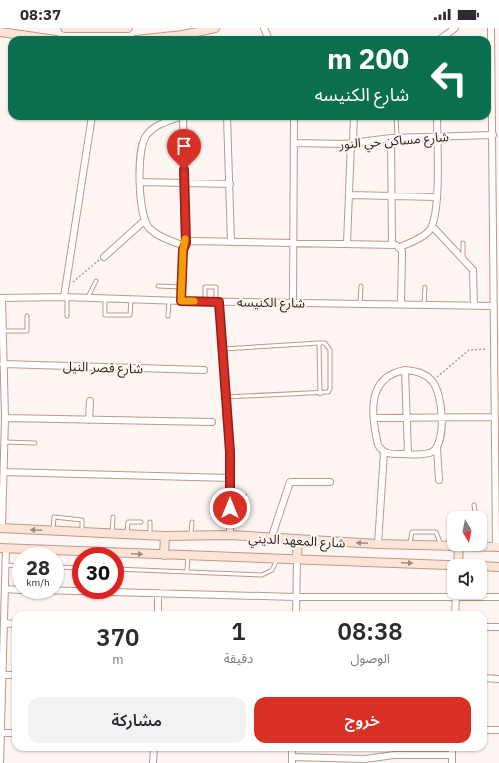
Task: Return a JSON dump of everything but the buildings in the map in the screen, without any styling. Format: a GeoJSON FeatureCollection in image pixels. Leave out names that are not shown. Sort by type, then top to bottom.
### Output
{"type":"FeatureCollection","features":[{"type":"Feature","properties":{"kind":"street"},"geometry":{"type":"LineString","coordinates":[[65,28],[128,28]]}},
{"type":"Feature","properties":{"kind":"street"},"geometry":{"type":"LineString","coordinates":[[167,36],[215,28]]}},
{"type":"Feature","properties":{"kind":"street"},"geometry":{"type":"LineString","coordinates":[[444,36],[455,28]]}},
{"type":"Feature","properties":{"kind":"street"},"geometry":{"type":"LineString","coordinates":[[491,28],[493,135],[496,170],[493,191],[496,240],[496,287],[494,306],[497,313],[497,408],[495,417],[497,436],[497,547]]}},
{"type":"Feature","properties":{"kind":"street"},"geometry":{"type":"LineString","coordinates":[[0,32],[28,36]]}},
{"type":"Feature","properties":{"kind":"street"},"geometry":{"type":"LineString","coordinates":[[491,42],[499,47]]}},
{"type":"Feature","properties":{"kind":"street"},"geometry":{"type":"LineString","coordinates":[[492,72],[499,67]]}},
{"type":"Feature","properties":{"kind":"street"},"geometry":{"type":"LineString","coordinates":[[66,297],[66,288],[91,120]]}},
{"type":"Feature","properties":{"kind":"street"},"geometry":{"type":"LineString","coordinates":[[170,120],[161,123],[152,129],[145,137],[140,147],[144,221],[152,231],[184,245]]}},
{"type":"Feature","properties":{"kind":"street"},"geometry":{"type":"LineString","coordinates":[[181,301],[184,245],[183,120]]}},
{"type":"Feature","properties":{"kind":"street"},"geometry":{"type":"LineString","coordinates":[[227,120],[231,242]]}},
{"type":"Feature","properties":{"kind":"street"},"geometry":{"type":"LineString","coordinates":[[293,303],[294,120]]}},
{"type":"Feature","properties":{"kind":"street"},"geometry":{"type":"LineString","coordinates":[[347,243],[348,195],[354,120]]}},
{"type":"Feature","properties":{"kind":"street"},"geometry":{"type":"LineString","coordinates":[[184,245],[192,241],[392,244],[400,247],[426,234],[432,226],[435,217],[437,197],[437,120]]}},
{"type":"Feature","properties":{"kind":"street","name":"شارع مساكن حي النور"},"geometry":{"type":"LineString","coordinates":[[295,143],[352,143],[394,137],[493,135]]}},
{"type":"Feature","properties":{"kind":"street"},"geometry":{"type":"LineString","coordinates":[[392,244],[394,137]]}},
{"type":"Feature","properties":{"kind":"street"},"geometry":{"type":"LineString","coordinates":[[141,182],[230,184]]}},
{"type":"Feature","properties":{"kind":"street"},"geometry":{"type":"LineString","coordinates":[[493,191],[499,187]]}},
{"type":"Feature","properties":{"kind":"street"},"geometry":{"type":"LineString","coordinates":[[348,195],[437,197]]}},
{"type":"Feature","properties":{"kind":"street"},"geometry":{"type":"LineString","coordinates":[[104,257],[144,221]]}},
{"type":"Feature","properties":{"kind":"street"},"geometry":{"type":"LineString","coordinates":[[432,226],[463,258],[475,273],[474,306]]}},
{"type":"Feature","properties":{"kind":"street"},"geometry":{"type":"LineString","coordinates":[[400,247],[402,255],[401,304]]}},
{"type":"Feature","properties":{"kind":"street","name":"شارع الكنيسه"},"geometry":{"type":"LineString","coordinates":[[1,298],[66,297],[218,302],[494,306]]}},
{"type":"Feature","properties":{"kind":"street"},"geometry":{"type":"LineString","coordinates":[[1,298],[3,364],[2,387],[5,418],[1,528]]}},
{"type":"Feature","properties":{"kind":"street"},"geometry":{"type":"LineString","coordinates":[[218,302],[226,396],[230,478],[230,535]]}},
{"type":"Feature","properties":{"kind":"street","name":"شارع قصر النيل"},"geometry":{"type":"LineString","coordinates":[[3,364],[204,370]]}},
{"type":"Feature","properties":{"kind":"street"},"geometry":{"type":"LineString","coordinates":[[405,370],[408,454]]}},
{"type":"Feature","properties":{"kind":"street"},"geometry":{"type":"LineString","coordinates":[[378,544],[384,452],[378,445],[373,400],[378,385],[390,374],[405,370],[415,370],[425,374],[432,381],[439,392],[442,417],[441,439],[437,448],[439,480]]}},
{"type":"Feature","properties":{"kind":"street"},"geometry":{"type":"LineString","coordinates":[[89,420],[90,401]]}},
{"type":"Feature","properties":{"kind":"street"},"geometry":{"type":"LineString","coordinates":[[374,418],[495,417]]}},
{"type":"Feature","properties":{"kind":"street"},"geometry":{"type":"LineString","coordinates":[[5,418],[212,422]]}},
{"type":"Feature","properties":{"kind":"street"},"geometry":{"type":"LineString","coordinates":[[384,452],[408,454],[430,453],[437,448]]}},
{"type":"Feature","properties":{"kind":"street"},"geometry":{"type":"LineString","coordinates":[[4,472],[230,478]]}},
{"type":"Feature","properties":{"kind":"street"},"geometry":{"type":"LineString","coordinates":[[271,539],[290,482],[330,482]]}},
{"type":"Feature","properties":{"kind":"street","name":"شارع المعهد الديني"},"geometry":{"type":"LineString","coordinates":[[1,528],[165,536],[230,535],[271,539],[447,545]]}},
{"type":"Feature","properties":{"kind":"street"},"geometry":{"type":"LineString","coordinates":[[164,555],[165,536]]}},
{"type":"Feature","properties":{"kind":"street"},"geometry":{"type":"LineString","coordinates":[[296,611],[298,540]]}},
{"type":"Feature","properties":{"kind":"street","name":"شارع المعهد الديني"},"geometry":{"type":"LineString","coordinates":[[487,544],[497,547]]}},
{"type":"Feature","properties":{"kind":"street"},"geometry":{"type":"LineString","coordinates":[[0,763],[6,565],[3,548]]}},
{"type":"Feature","properties":{"kind":"street","name":"شارع المعهد الديني"},"geometry":{"type":"LineString","coordinates":[[3,548],[447,565]]}},
{"type":"Feature","properties":{"kind":"street"},"geometry":{"type":"LineString","coordinates":[[487,566],[499,567]]}},
{"type":"Feature","properties":{"kind":"street"},"geometry":{"type":"LineString","coordinates":[[5,589],[12,589]]}},
{"type":"Feature","properties":{"kind":"street"},"geometry":{"type":"LineString","coordinates":[[64,591],[296,597],[447,596]]}},
{"type":"Feature","properties":{"kind":"street"},"geometry":{"type":"LineString","coordinates":[[158,593],[158,611]]}},
{"type":"Feature","properties":{"kind":"street"},"geometry":{"type":"LineString","coordinates":[[487,597],[499,597]]}},
{"type":"Feature","properties":{"kind":"street"},"geometry":{"type":"LineString","coordinates":[[455,611],[456,599]]}},
{"type":"Feature","properties":{"kind":"street"},"geometry":{"type":"LineString","coordinates":[[4,623],[12,624]]}},
{"type":"Feature","properties":{"kind":"street"},"geometry":{"type":"LineString","coordinates":[[487,627],[499,627]]}},
{"type":"Feature","properties":{"kind":"street"},"geometry":{"type":"LineString","coordinates":[[3,675],[12,675]]}},
{"type":"Feature","properties":{"kind":"street"},"geometry":{"type":"LineString","coordinates":[[487,678],[499,679]]}},
{"type":"Feature","properties":{"kind":"street"},"geometry":{"type":"LineString","coordinates":[[487,730],[499,730]]}},
{"type":"Feature","properties":{"kind":"street"},"geometry":{"type":"LineString","coordinates":[[1,733],[12,733]]}},
{"type":"Feature","properties":{"kind":"street"},"geometry":{"type":"LineString","coordinates":[[154,751],[154,763]]}},
{"type":"Feature","properties":{"kind":"street"},"geometry":{"type":"LineString","coordinates":[[452,751],[452,763]]}},
{"type":"Feature","properties":{"kind":"street"},"geometry":{"type":"LineString","coordinates":[[292,760],[365,759],[394,755],[452,755]]}},
{"type":"Feature","properties":{"kind":"lane"},"geometry":{"type":"LineString","coordinates":[[394,137],[396,120]]}},
{"type":"Feature","properties":{"kind":"lane"},"geometry":{"type":"LineString","coordinates":[[463,243],[463,258]]}},
{"type":"Feature","properties":{"kind":"lane"},"geometry":{"type":"LineString","coordinates":[[88,298],[96,281]]}},
{"type":"Feature","properties":{"kind":"lane"},"geometry":{"type":"LineString","coordinates":[[158,286],[182,286]]}},
{"type":"Feature","properties":{"kind":"lane"},"geometry":{"type":"LineString","coordinates":[[360,304],[361,286]]}},
{"type":"Feature","properties":{"kind":"lane"},"geometry":{"type":"LineString","coordinates":[[204,301],[205,287],[216,287],[218,302]]}},
{"type":"Feature","properties":{"kind":"lane"},"geometry":{"type":"LineString","coordinates":[[424,305],[425,287]]}},
{"type":"Feature","properties":{"kind":"lane"},"geometry":{"type":"LineString","coordinates":[[66,297],[67,316]]}},
{"type":"Feature","properties":{"kind":"lane"},"geometry":{"type":"LineString","coordinates":[[105,298],[105,315],[130,315],[131,299]]}},
{"type":"Feature","properties":{"kind":"lane"},"geometry":{"type":"LineString","coordinates":[[168,316],[169,300]]}},
{"type":"Feature","properties":{"kind":"lane"},"geometry":{"type":"LineString","coordinates":[[2,331],[27,330],[27,316]]}},
{"type":"Feature","properties":{"kind":"lane"},"geometry":{"type":"LineString","coordinates":[[319,343],[320,394]]}},
{"type":"Feature","properties":{"kind":"lane"},"geometry":{"type":"LineString","coordinates":[[222,349],[325,343],[328,345],[330,366],[330,389],[328,392],[320,394],[226,396]]}},
{"type":"Feature","properties":{"kind":"lane"},"geometry":{"type":"LineString","coordinates":[[5,442],[35,443]]}},
{"type":"Feature","properties":{"kind":"lane"},"geometry":{"type":"LineString","coordinates":[[474,505],[475,511]]}},
{"type":"Feature","properties":{"kind":"lane"},"geometry":{"type":"LineString","coordinates":[[52,531],[54,517],[82,520],[81,532]]}},
{"type":"Feature","properties":{"kind":"lane"},"geometry":{"type":"LineString","coordinates":[[112,533],[113,517]]}},
{"type":"Feature","properties":{"kind":"lane"},"geometry":{"type":"LineString","coordinates":[[127,534],[128,522],[141,522]]}},
{"type":"Feature","properties":{"kind":"lane"},"geometry":{"type":"LineString","coordinates":[[150,522],[150,535]]}},
{"type":"Feature","properties":{"kind":"lane"},"geometry":{"type":"LineString","coordinates":[[191,536],[192,522]]}},
{"type":"Feature","properties":{"kind":"lane"},"geometry":{"type":"LineString","coordinates":[[410,545],[412,532],[436,532],[440,545]]}},
{"type":"Feature","properties":{"kind":"lane"},"geometry":{"type":"LineString","coordinates":[[187,571],[188,556]]}},
{"type":"Feature","properties":{"kind":"lane"},"geometry":{"type":"LineString","coordinates":[[124,569],[262,574],[269,572],[274,568],[277,557]]}},
{"type":"Feature","properties":{"kind":"lane"},"geometry":{"type":"LineString","coordinates":[[6,565],[12,565]]}},
{"type":"Feature","properties":{"kind":"path"},"geometry":{"type":"LineString","coordinates":[[66,288],[104,257]]}},
{"type":"Feature","properties":{"kind":"path"},"geometry":{"type":"LineString","coordinates":[[432,381],[469,350],[496,346]]}},
{"type":"Feature","properties":{"kind":"path"},"geometry":{"type":"LineString","coordinates":[[230,494],[249,495]]}},
{"type":"Feature","properties":{"kind":"slow traffic"},"geometry":{"type":"LineString","coordinates":[[185,239],[186,243],[183,250],[181,301],[194,301]]}},
{"type":"Feature","properties":{"kind":"route"},"geometry":{"type":"LineString","coordinates":[[184,170],[186,243],[183,250],[181,301],[219,302],[230,452],[230,508]]}}]}
